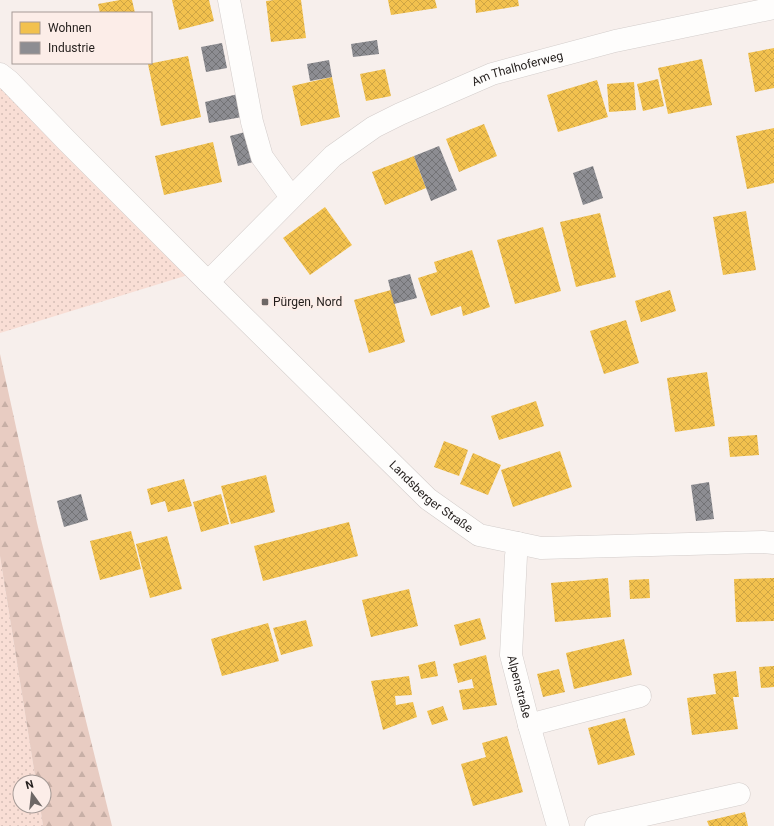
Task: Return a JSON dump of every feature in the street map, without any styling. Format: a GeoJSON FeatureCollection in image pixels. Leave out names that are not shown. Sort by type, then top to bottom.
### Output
{"type":"FeatureCollection","features":[{"type":"Feature","properties":{"kind":"street"},"geometry":{"type":"LineString","coordinates":[[229,0],[252,122],[262,157],[291,197]]}},
{"type":"Feature","properties":{"kind":"street","name":"Am Thalhoferweg"},"geometry":{"type":"LineString","coordinates":[[208,282],[333,156],[374,127],[400,114],[492,74],[615,41],[774,8]]}},
{"type":"Feature","properties":{"kind":"street","name":"Landsberger Straße"},"geometry":{"type":"LineString","coordinates":[[0,74],[9,81],[208,282],[428,499],[479,535],[541,548],[763,542],[774,543]]}},
{"type":"Feature","properties":{"kind":"street","name":"Alpenstraße"},"geometry":{"type":"LineString","coordinates":[[518,543],[511,655],[558,826]]}},
{"type":"Feature","properties":{"kind":"street"},"geometry":{"type":"LineString","coordinates":[[529,725],[640,696]]}},
{"type":"Feature","properties":{"kind":"street"},"geometry":{"type":"LineString","coordinates":[[596,826],[739,794]]}},
{"type":"Feature","properties":{"kind":"shaded area"},"geometry":{"type":"Polygon","coordinates":[[[0,83],[188,275],[0,333],[0,83]]]}},
{"type":"Feature","properties":{"kind":"shaded area"},"geometry":{"type":"Polygon","coordinates":[[[0,556],[35,774],[12,774],[12,814],[41,814],[43,826],[0,826],[0,556]]]}},
{"type":"Feature","properties":{"kind":"green space"},"geometry":{"type":"Polygon","coordinates":[[[0,354],[37,523],[112,826],[43,826],[41,814],[52,814],[52,774],[35,774],[0,556],[0,354]]]}},
{"type":"Feature","properties":{"kind":"building: Wohnen"},"geometry":{"type":"Polygon","coordinates":[[[120,0],[132,0],[135,12],[100,12],[98,4],[120,0]]]}},
{"type":"Feature","properties":{"kind":"building: Wohnen"},"geometry":{"type":"Polygon","coordinates":[[[172,0],[209,0],[214,21],[179,30],[172,0]]]}},
{"type":"Feature","properties":{"kind":"building: Wohnen"},"geometry":{"type":"Polygon","coordinates":[[[301,0],[306,38],[271,42],[266,1],[301,0]]]}},
{"type":"Feature","properties":{"kind":"building: Wohnen"},"geometry":{"type":"Polygon","coordinates":[[[388,0],[435,0],[437,8],[391,15],[388,0]]]}},
{"type":"Feature","properties":{"kind":"building: Wohnen"},"geometry":{"type":"Polygon","coordinates":[[[475,0],[518,0],[519,6],[476,13],[475,0]]]}},
{"type":"Feature","properties":{"kind":"building: Wohnen"},"geometry":{"type":"Polygon","coordinates":[[[774,48],[774,88],[755,92],[748,53],[774,48]]]}},
{"type":"Feature","properties":{"kind":"building: Wohnen"},"geometry":{"type":"Polygon","coordinates":[[[188,56],[201,117],[161,126],[148,64],[188,56]]]}},
{"type":"Feature","properties":{"kind":"building: Wohnen"},"geometry":{"type":"Polygon","coordinates":[[[702,59],[712,105],[668,114],[658,68],[702,59]]]}},
{"type":"Feature","properties":{"kind":"building: Wohnen"},"geometry":{"type":"Polygon","coordinates":[[[385,69],[391,96],[366,101],[360,74],[385,69]]]}},
{"type":"Feature","properties":{"kind":"building: Wohnen"},"geometry":{"type":"Polygon","coordinates":[[[332,77],[340,117],[301,126],[292,86],[332,77]]]}},
{"type":"Feature","properties":{"kind":"building: Wohnen"},"geometry":{"type":"Polygon","coordinates":[[[658,79],[664,106],[643,111],[637,84],[658,79]]]}},
{"type":"Feature","properties":{"kind":"building: Wohnen"},"geometry":{"type":"Polygon","coordinates":[[[597,80],[608,117],[558,132],[547,95],[597,80]]]}},
{"type":"Feature","properties":{"kind":"building: Wohnen"},"geometry":{"type":"Polygon","coordinates":[[[634,82],[636,110],[609,112],[607,84],[634,82]]]}},
{"type":"Feature","properties":{"kind":"building: Wohnen"},"geometry":{"type":"Polygon","coordinates":[[[484,124],[497,156],[459,172],[446,139],[484,124]]]}},
{"type":"Feature","properties":{"kind":"building: Wohnen"},"geometry":{"type":"Polygon","coordinates":[[[774,128],[774,183],[747,189],[736,136],[774,128]]]}},
{"type":"Feature","properties":{"kind":"building: Wohnen"},"geometry":{"type":"Polygon","coordinates":[[[213,142],[222,182],[164,195],[155,156],[213,142]]]}},
{"type":"Feature","properties":{"kind":"building: Wohnen"},"geometry":{"type":"Polygon","coordinates":[[[414,156],[426,188],[385,205],[372,172],[414,156]]]}},
{"type":"Feature","properties":{"kind":"building: Wohnen"},"geometry":{"type":"Polygon","coordinates":[[[325,207],[352,245],[310,275],[283,238],[325,207]]]}},
{"type":"Feature","properties":{"kind":"building: Wohnen"},"geometry":{"type":"Polygon","coordinates":[[[746,211],[756,270],[723,275],[713,217],[746,211]]]}},
{"type":"Feature","properties":{"kind":"building: Wohnen"},"geometry":{"type":"Polygon","coordinates":[[[600,213],[616,277],[576,287],[560,222],[600,213]]]}},
{"type":"Feature","properties":{"kind":"building: Wohnen"},"geometry":{"type":"Polygon","coordinates":[[[543,227],[561,291],[515,304],[497,240],[543,227]]]}},
{"type":"Feature","properties":{"kind":"building: Wohnen"},"geometry":{"type":"Polygon","coordinates":[[[472,250],[490,307],[463,316],[461,306],[431,316],[418,278],[437,272],[434,262],[472,250]]]}},
{"type":"Feature","properties":{"kind":"building: Wohnen"},"geometry":{"type":"Polygon","coordinates":[[[391,290],[405,342],[369,353],[354,300],[391,290]]]}},
{"type":"Feature","properties":{"kind":"building: Wohnen"},"geometry":{"type":"Polygon","coordinates":[[[670,290],[676,311],[641,322],[635,301],[670,290]]]}},
{"type":"Feature","properties":{"kind":"building: Wohnen"},"geometry":{"type":"Polygon","coordinates":[[[626,320],[639,363],[604,374],[590,331],[626,320]]]}},
{"type":"Feature","properties":{"kind":"building: Wohnen"},"geometry":{"type":"Polygon","coordinates":[[[707,372],[715,426],[675,432],[667,378],[707,372]]]}},
{"type":"Feature","properties":{"kind":"building: Wohnen"},"geometry":{"type":"Polygon","coordinates":[[[536,401],[544,426],[499,440],[491,416],[536,401]]]}},
{"type":"Feature","properties":{"kind":"building: Wohnen"},"geometry":{"type":"Polygon","coordinates":[[[757,435],[759,455],[730,457],[728,437],[757,435]]]}},
{"type":"Feature","properties":{"kind":"building: Wohnen"},"geometry":{"type":"Polygon","coordinates":[[[444,441],[468,450],[459,476],[434,467],[444,441]]]}},
{"type":"Feature","properties":{"kind":"building: Wohnen"},"geometry":{"type":"Polygon","coordinates":[[[560,451],[572,487],[513,507],[501,470],[560,451]]]}},
{"type":"Feature","properties":{"kind":"building: Wohnen"},"geometry":{"type":"Polygon","coordinates":[[[473,453],[501,465],[488,495],[460,484],[473,453]]]}},
{"type":"Feature","properties":{"kind":"building: Wohnen"},"geometry":{"type":"Polygon","coordinates":[[[266,475],[275,512],[231,524],[221,486],[266,475]]]}},
{"type":"Feature","properties":{"kind":"building: Wohnen"},"geometry":{"type":"Polygon","coordinates":[[[184,479],[192,506],[168,512],[165,501],[151,505],[147,489],[184,479]]]}},
{"type":"Feature","properties":{"kind":"building: Wohnen"},"geometry":{"type":"Polygon","coordinates":[[[221,494],[229,524],[201,532],[193,502],[221,494]]]}},
{"type":"Feature","properties":{"kind":"building: Wohnen"},"geometry":{"type":"Polygon","coordinates":[[[349,522],[358,556],[263,581],[254,546],[349,522]]]}},
{"type":"Feature","properties":{"kind":"building: Wohnen"},"geometry":{"type":"Polygon","coordinates":[[[131,531],[141,569],[100,580],[90,541],[131,531]]]}},
{"type":"Feature","properties":{"kind":"building: Wohnen"},"geometry":{"type":"Polygon","coordinates":[[[167,536],[182,589],[150,598],[136,544],[167,536]]]}},
{"type":"Feature","properties":{"kind":"building: Wohnen"},"geometry":{"type":"Polygon","coordinates":[[[608,578],[611,617],[555,622],[551,583],[608,578]]]}},
{"type":"Feature","properties":{"kind":"building: Wohnen"},"geometry":{"type":"Polygon","coordinates":[[[774,578],[774,621],[736,622],[734,579],[774,578]]]}},
{"type":"Feature","properties":{"kind":"building: Wohnen"},"geometry":{"type":"Polygon","coordinates":[[[649,579],[650,598],[630,599],[629,580],[649,579]]]}},
{"type":"Feature","properties":{"kind":"building: Wohnen"},"geometry":{"type":"Polygon","coordinates":[[[409,589],[418,626],[371,637],[362,600],[409,589]]]}},
{"type":"Feature","properties":{"kind":"building: Wohnen"},"geometry":{"type":"Polygon","coordinates":[[[480,618],[486,639],[460,646],[454,625],[480,618]]]}},
{"type":"Feature","properties":{"kind":"building: Wohnen"},"geometry":{"type":"Polygon","coordinates":[[[306,620],[313,646],[281,655],[273,628],[306,620]]]}},
{"type":"Feature","properties":{"kind":"building: Wohnen"},"geometry":{"type":"Polygon","coordinates":[[[268,623],[279,661],[222,676],[211,639],[268,623]]]}},
{"type":"Feature","properties":{"kind":"building: Wohnen"},"geometry":{"type":"Polygon","coordinates":[[[624,639],[632,675],[574,689],[566,653],[624,639]]]}},
{"type":"Feature","properties":{"kind":"building: Wohnen"},"geometry":{"type":"Polygon","coordinates":[[[486,655],[497,705],[463,710],[459,690],[474,688],[472,679],[458,683],[453,664],[486,655]]]}},
{"type":"Feature","properties":{"kind":"building: Wohnen"},"geometry":{"type":"Polygon","coordinates":[[[435,661],[438,676],[421,679],[418,665],[435,661]]]}},
{"type":"Feature","properties":{"kind":"building: Wohnen"},"geometry":{"type":"Polygon","coordinates":[[[774,666],[774,687],[761,688],[759,667],[774,666]]]}},
{"type":"Feature","properties":{"kind":"building: Wohnen"},"geometry":{"type":"Polygon","coordinates":[[[559,669],[565,692],[543,697],[537,674],[559,669]]]}},
{"type":"Feature","properties":{"kind":"building: Wohnen"},"geometry":{"type":"Polygon","coordinates":[[[736,671],[739,697],[733,697],[738,729],[692,735],[687,698],[716,694],[713,674],[736,671]]]}},
{"type":"Feature","properties":{"kind":"building: Wohnen"},"geometry":{"type":"Polygon","coordinates":[[[409,676],[412,695],[395,696],[396,705],[413,702],[417,717],[383,730],[371,681],[409,676]]]}},
{"type":"Feature","properties":{"kind":"building: Wohnen"},"geometry":{"type":"Polygon","coordinates":[[[443,706],[448,720],[432,725],[427,711],[443,706]]]}},
{"type":"Feature","properties":{"kind":"building: Wohnen"},"geometry":{"type":"Polygon","coordinates":[[[625,718],[635,755],[598,765],[588,728],[625,718]]]}},
{"type":"Feature","properties":{"kind":"building: Wohnen"},"geometry":{"type":"Polygon","coordinates":[[[507,736],[523,792],[473,806],[461,764],[486,757],[482,743],[507,736]]]}},
{"type":"Feature","properties":{"kind":"building: Wohnen"},"geometry":{"type":"Polygon","coordinates":[[[745,812],[748,826],[709,826],[707,821],[745,812]]]}},
{"type":"Feature","properties":{"kind":"building: Industrie"},"geometry":{"type":"Polygon","coordinates":[[[377,40],[379,54],[353,57],[351,44],[377,40]]]}},
{"type":"Feature","properties":{"kind":"building: Industrie"},"geometry":{"type":"Polygon","coordinates":[[[222,43],[227,68],[206,72],[201,47],[222,43]]]}},
{"type":"Feature","properties":{"kind":"building: Industrie"},"geometry":{"type":"Polygon","coordinates":[[[329,60],[332,77],[310,81],[307,64],[329,60]]]}},
{"type":"Feature","properties":{"kind":"building: Industrie"},"geometry":{"type":"Polygon","coordinates":[[[238,94],[242,117],[209,123],[205,102],[238,94]]]}},
{"type":"Feature","properties":{"kind":"building: Industrie"},"geometry":{"type":"Polygon","coordinates":[[[245,132],[253,162],[238,166],[230,136],[245,132]]]}},
{"type":"Feature","properties":{"kind":"building: Industrie"},"geometry":{"type":"Polygon","coordinates":[[[439,146],[457,190],[431,201],[414,156],[439,146]]]}},
{"type":"Feature","properties":{"kind":"building: Industrie"},"geometry":{"type":"Polygon","coordinates":[[[593,166],[603,198],[583,205],[573,173],[593,166]]]}},
{"type":"Feature","properties":{"kind":"building: Industrie"},"geometry":{"type":"Polygon","coordinates":[[[410,274],[417,298],[394,304],[388,280],[410,274]]]}},
{"type":"Feature","properties":{"kind":"building: Industrie"},"geometry":{"type":"Polygon","coordinates":[[[709,482],[714,519],[696,521],[691,485],[709,482]]]}},
{"type":"Feature","properties":{"kind":"building: Industrie"},"geometry":{"type":"Polygon","coordinates":[[[81,494],[88,520],[64,527],[57,501],[81,494]]]}},
{"type":"Feature","properties":{"kind":"place","name":"Pürgen, Nord"},"geometry":{"type":"Point","coordinates":[265,302]}}]}
